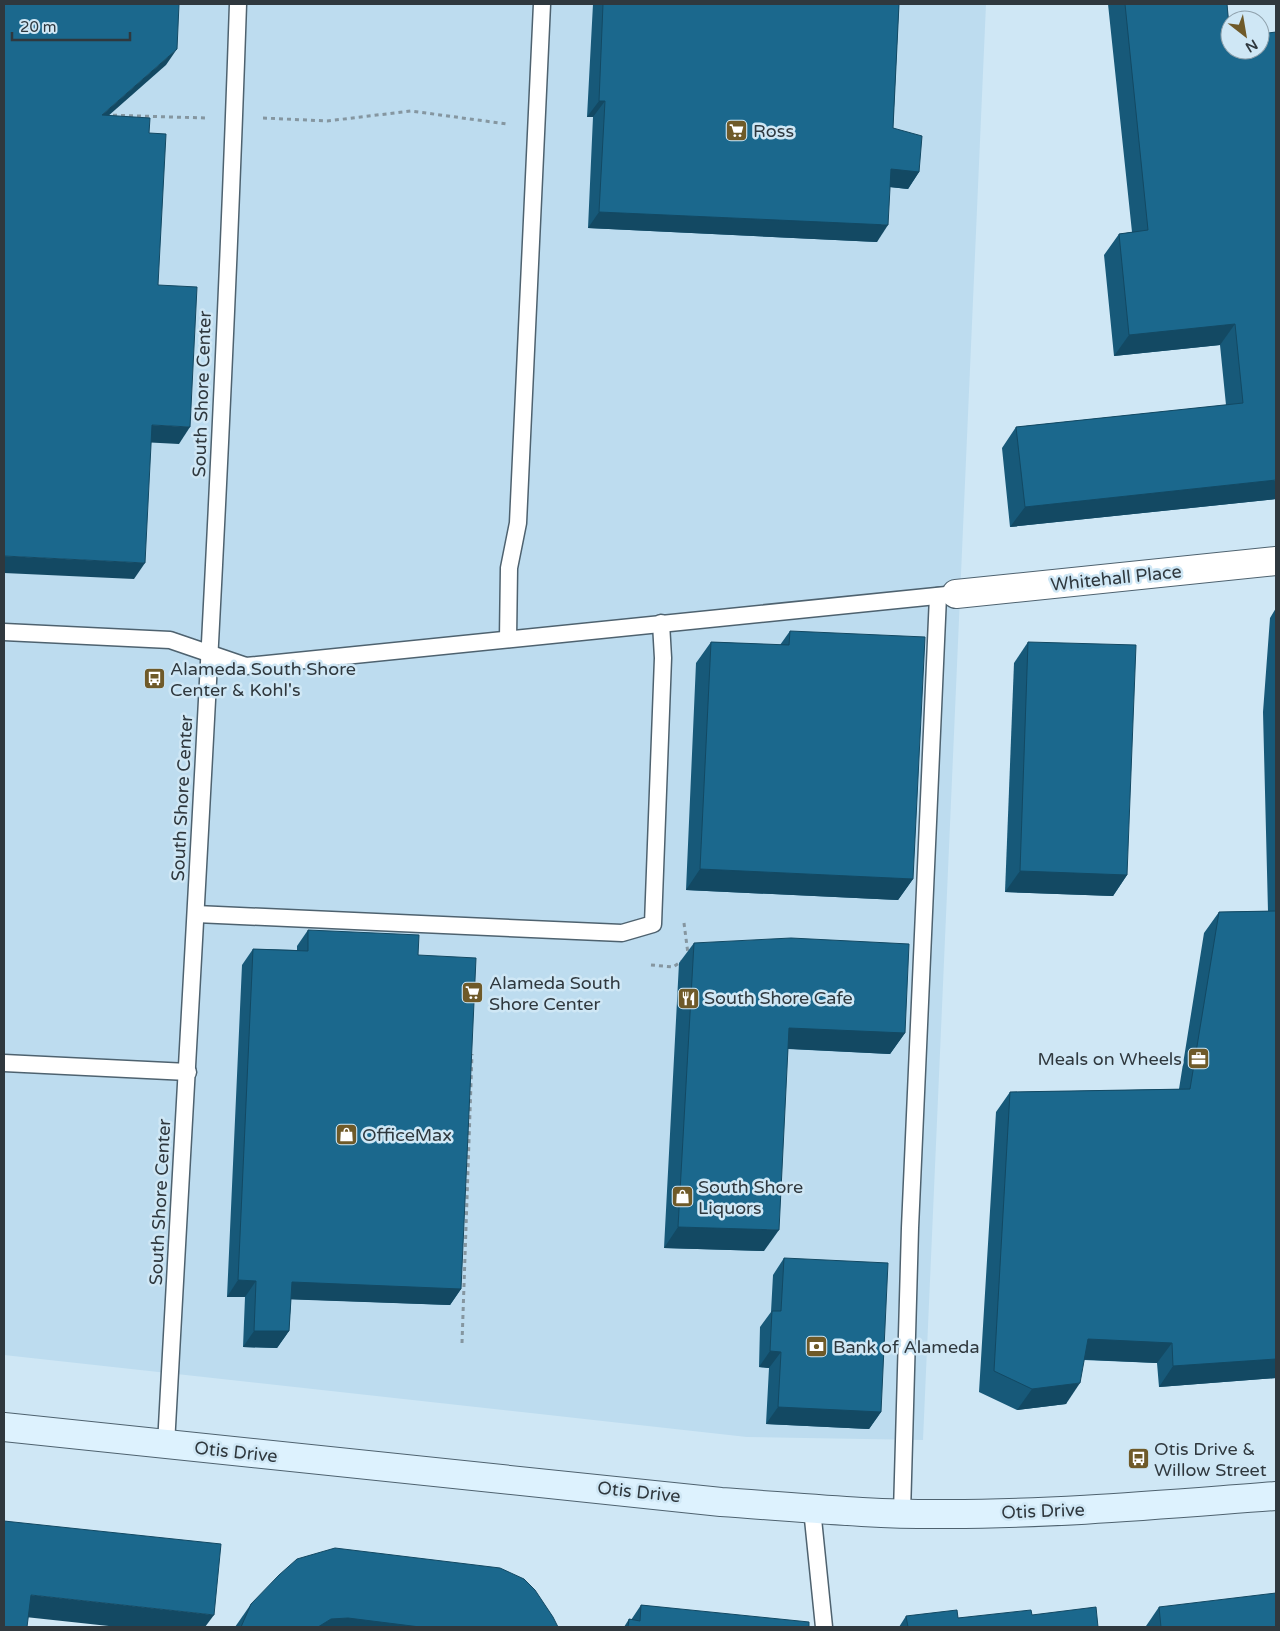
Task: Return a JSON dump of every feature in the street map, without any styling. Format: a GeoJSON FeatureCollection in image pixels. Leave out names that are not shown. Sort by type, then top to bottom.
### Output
{"type":"FeatureCollection","features":[{"type":"Feature","properties":{"kind":"main road","name":"Otis Drive"},"geometry":{"type":"LineString","coordinates":[[4,1428],[721,1502],[812,1509],[946,1514],[1075,1511],[1276,1496]]}},
{"type":"Feature","properties":{"kind":"street","name":"Whitehall Place"},"geometry":{"type":"LineString","coordinates":[[947,595],[1276,561]]}},
{"type":"Feature","properties":{"kind":"lane","name":"South Shore Center"},"geometry":{"type":"LineString","coordinates":[[166,1445],[196,914],[238,4]]}},
{"type":"Feature","properties":{"kind":"lane"},"geometry":{"type":"LineString","coordinates":[[508,639],[509,568],[518,523],[542,4]]}},
{"type":"Feature","properties":{"kind":"lane"},"geometry":{"type":"LineString","coordinates":[[4,632],[170,640],[246,666],[947,595],[923,923],[910,1228],[902,1513]]}},
{"type":"Feature","properties":{"kind":"lane"},"geometry":{"type":"LineString","coordinates":[[196,914],[622,933],[653,924],[663,658],[661,623]]}},
{"type":"Feature","properties":{"kind":"lane"},"geometry":{"type":"LineString","coordinates":[[4,1063],[188,1072]]}},
{"type":"Feature","properties":{"kind":"lane"},"geometry":{"type":"LineString","coordinates":[[812,1509],[824,1627]]}},
{"type":"Feature","properties":{"kind":"path"},"geometry":{"type":"LineString","coordinates":[[100,115],[327,121],[411,111],[510,124],[537,118]]}},
{"type":"Feature","properties":{"kind":"path"},"geometry":{"type":"LineString","coordinates":[[652,965],[673,967],[689,957],[683,913]]}},
{"type":"Feature","properties":{"kind":"path"},"geometry":{"type":"LineString","coordinates":[[462,1344],[472,1045]]}},
{"type":"Feature","properties":{"kind":"shaded area","name":"Alameda South Shore Center"},"geometry":{"type":"Polygon","coordinates":[[[4,4],[986,4],[923,1440],[747,1437],[4,1355],[4,4]]]}},
{"type":"Feature","properties":{"kind":"building"},"geometry":{"type":"Polygon","coordinates":[[[4,4],[179,4],[177,49],[102,115],[150,118],[149,133],[166,134],[158,285],[197,287],[190,427],[152,425],[145,563],[4,556],[4,4]]]}},
{"type":"Feature","properties":{"kind":"building","name":"Ross"},"geometry":{"type":"Polygon","coordinates":[[[603,4],[899,4],[893,128],[922,136],[919,172],[891,169],[888,225],[599,212],[605,101],[599,101],[603,4]]]}},
{"type":"Feature","properties":{"kind":"building"},"geometry":{"type":"Polygon","coordinates":[[[1125,4],[1227,4],[1228,10],[1220,10],[1220,60],[1270,60],[1270,33],[1276,32],[1276,480],[1025,507],[1016,427],[1243,403],[1235,324],[1129,335],[1119,234],[1148,230],[1125,4]]]}},
{"type":"Feature","properties":{"kind":"building"},"geometry":{"type":"Polygon","coordinates":[[[790,631],[925,637],[913,879],[700,869],[711,642],[789,645],[790,631]]]}},
{"type":"Feature","properties":{"kind":"building"},"geometry":{"type":"Polygon","coordinates":[[[1028,642],[1136,645],[1127,875],[1020,871],[1028,642]]]}},
{"type":"Feature","properties":{"kind":"building"},"geometry":{"type":"Polygon","coordinates":[[[1276,911],[1276,1359],[1173,1366],[1172,1343],[1088,1339],[1080,1383],[1032,1389],[994,1371],[1010,1092],[1190,1089],[1219,912],[1276,911]]]}},
{"type":"Feature","properties":{"kind":"building","name":"OfficeMax"},"geometry":{"type":"Polygon","coordinates":[[[308,930],[419,935],[418,955],[476,958],[461,1289],[292,1282],[289,1331],[254,1331],[256,1281],[238,1280],[253,949],[308,951],[308,930]]]}},
{"type":"Feature","properties":{"kind":"building"},"geometry":{"type":"Polygon","coordinates":[[[791,938],[909,944],[905,1033],[789,1028],[779,1230],[678,1227],[694,943],[791,938]]]}},
{"type":"Feature","properties":{"kind":"building","name":"Bank of Alameda"},"geometry":{"type":"Polygon","coordinates":[[[784,1258],[888,1263],[881,1412],[778,1407],[781,1352],[770,1351],[772,1311],[781,1311],[784,1258]]]}},
{"type":"Feature","properties":{"kind":"building"},"geometry":{"type":"Polygon","coordinates":[[[4,1521],[221,1544],[214,1615],[31,1595],[27,1627],[4,1627],[4,1521]]]}},
{"type":"Feature","properties":{"kind":"building"},"geometry":{"type":"Polygon","coordinates":[[[335,1548],[500,1568],[524,1579],[535,1590],[558,1627],[420,1627],[348,1618],[331,1619],[318,1627],[241,1627],[251,1604],[297,1559],[335,1548]]]}},
{"type":"Feature","properties":{"kind":"building"},"geometry":{"type":"Polygon","coordinates":[[[1276,1593],[1276,1627],[1161,1627],[1159,1607],[1276,1593]]]}},
{"type":"Feature","properties":{"kind":"building"},"geometry":{"type":"Polygon","coordinates":[[[641,1605],[809,1622],[809,1627],[628,1627],[629,1619],[640,1621],[641,1605]]]}},
{"type":"Feature","properties":{"kind":"building"},"geometry":{"type":"Polygon","coordinates":[[[1096,1607],[1098,1627],[908,1627],[906,1616],[957,1610],[958,1618],[1031,1610],[1032,1615],[1096,1607]]]}},
{"type":"Feature","properties":{"kind":"place","name":"Ross"},"geometry":{"type":"Point","coordinates":[737,131]}},
{"type":"Feature","properties":{"kind":"place","name":"Alameda South Shore Center & Kohl's"},"geometry":{"type":"Point","coordinates":[154,679]}},
{"type":"Feature","properties":{"kind":"place","name":"Alameda South Shore Center"},"geometry":{"type":"Point","coordinates":[473,993]}},
{"type":"Feature","properties":{"kind":"place","name":"South Shore Cafe"},"geometry":{"type":"Point","coordinates":[688,998]}},
{"type":"Feature","properties":{"kind":"place","name":"Meals on Wheels"},"geometry":{"type":"Point","coordinates":[1198,1059]}},
{"type":"Feature","properties":{"kind":"place","name":"OfficeMax"},"geometry":{"type":"Point","coordinates":[346,1135]}},
{"type":"Feature","properties":{"kind":"place","name":"South Shore Liquors"},"geometry":{"type":"Point","coordinates":[682,1197]}},
{"type":"Feature","properties":{"kind":"place","name":"Bank of Alameda"},"geometry":{"type":"Point","coordinates":[817,1347]}},
{"type":"Feature","properties":{"kind":"place","name":"Otis Drive & Willow Street"},"geometry":{"type":"Point","coordinates":[1138,1459]}}]}
